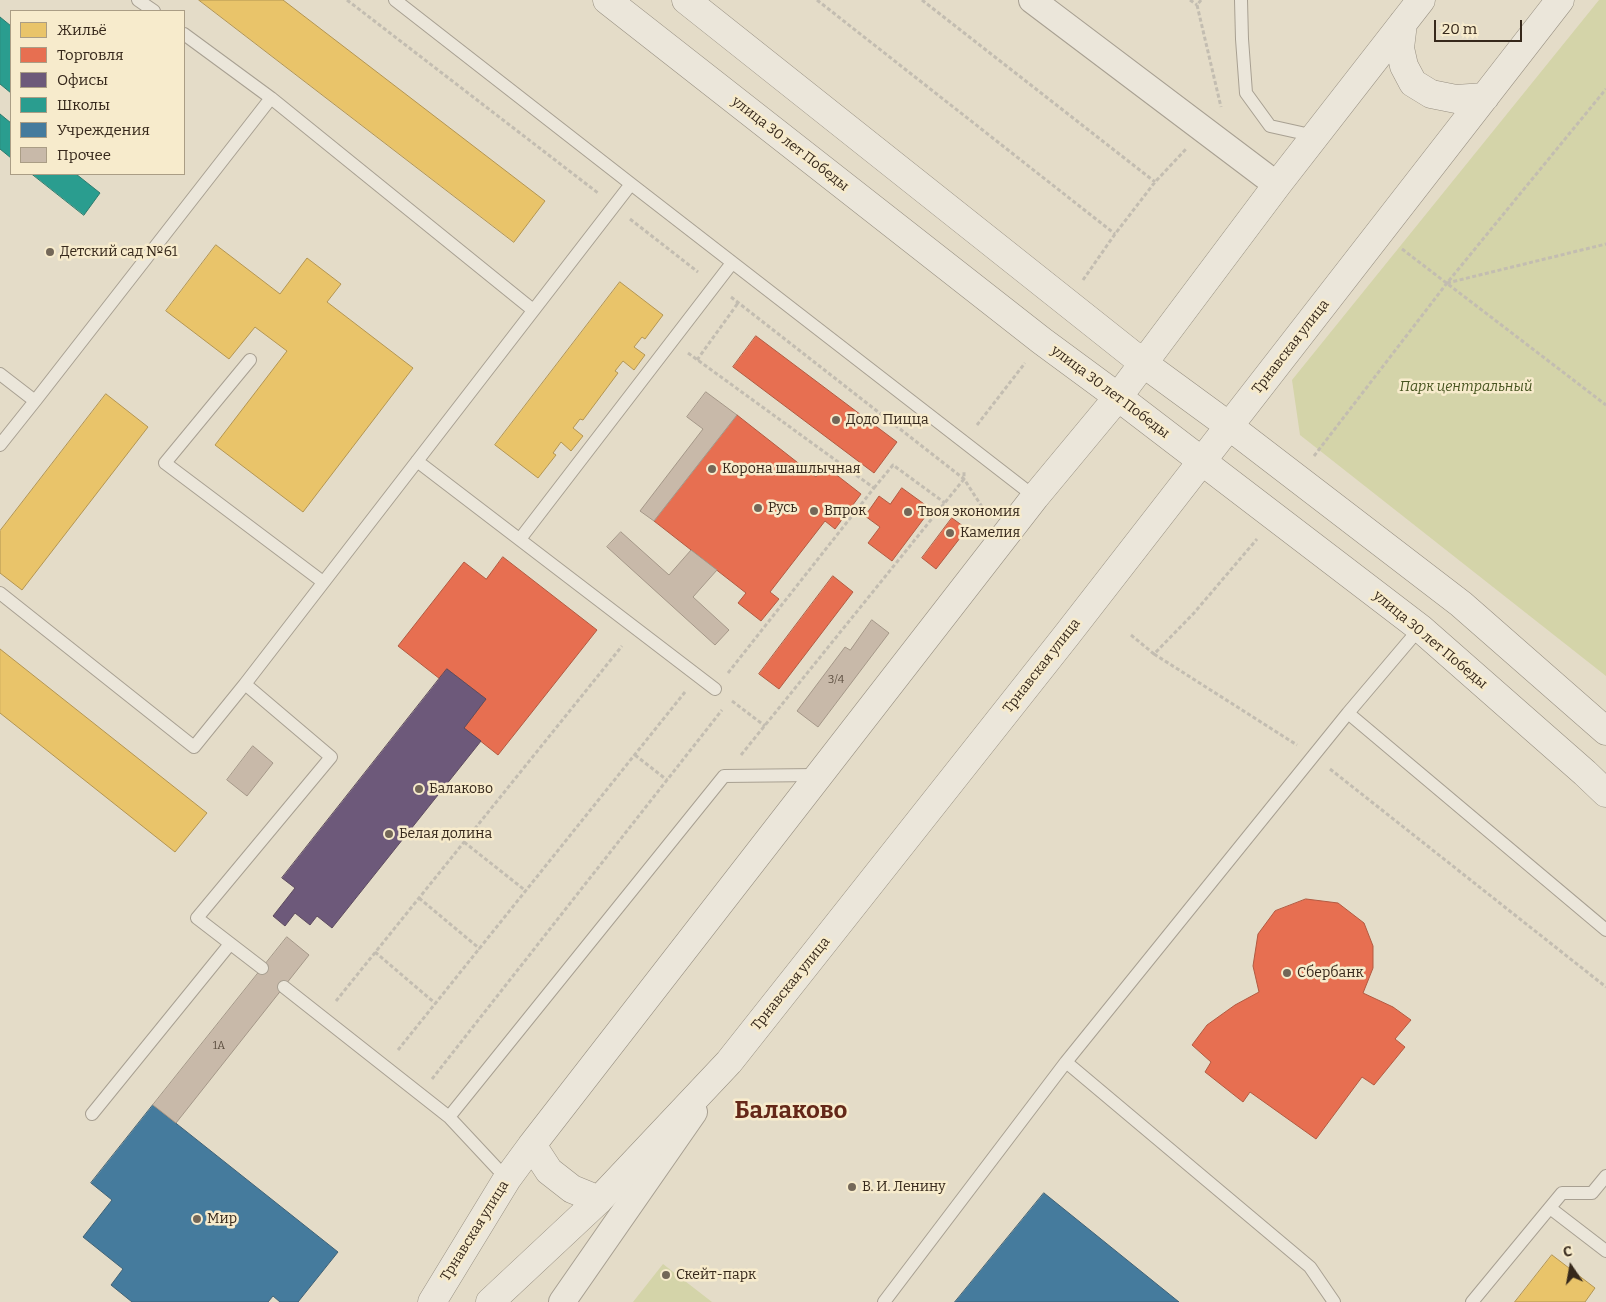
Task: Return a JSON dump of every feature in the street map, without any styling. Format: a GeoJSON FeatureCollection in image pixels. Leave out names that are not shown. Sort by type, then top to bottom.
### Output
{"type":"FeatureCollection","features":[{"type":"Feature","properties":{"kind":"main road","name":"улица 30 лет Победы"},"geometry":{"type":"LineString","coordinates":[[607,0],[1042,341],[1420,628],[1606,793]]}},
{"type":"Feature","properties":{"kind":"main road"},"geometry":{"type":"LineString","coordinates":[[686,0],[1143,363],[1229,426],[1461,604],[1606,731]]}},
{"type":"Feature","properties":{"kind":"main road","name":"Трнавская улица"},"geometry":{"type":"LineString","coordinates":[[432,1302],[507,1178],[532,1145],[1035,497],[1118,397],[1406,12],[1421,0]]}},
{"type":"Feature","properties":{"kind":"main road","name":"Трнавская улица"},"geometry":{"type":"LineString","coordinates":[[490,1302],[599,1200],[728,1062],[1017,698],[1560,0]]}},
{"type":"Feature","properties":{"kind":"main road"},"geometry":{"type":"LineString","coordinates":[[1406,12],[1400,48],[1404,66],[1413,83],[1431,94],[1456,99],[1484,97]]}},
{"type":"Feature","properties":{"kind":"main road"},"geometry":{"type":"LineString","coordinates":[[532,1145],[549,1171],[572,1189],[599,1200]]}},
{"type":"Feature","properties":{"kind":"street"},"geometry":{"type":"LineString","coordinates":[[1032,0],[1277,185]]}},
{"type":"Feature","properties":{"kind":"street"},"geometry":{"type":"LineString","coordinates":[[562,1302],[728,1062]]}},
{"type":"Feature","properties":{"kind":"lane"},"geometry":{"type":"LineString","coordinates":[[138,0],[153,10]]}},
{"type":"Feature","properties":{"kind":"lane"},"geometry":{"type":"LineString","coordinates":[[395,0],[1035,497]]}},
{"type":"Feature","properties":{"kind":"lane"},"geometry":{"type":"LineString","coordinates":[[1241,0],[1246,94],[1270,126],[1315,136]]}},
{"type":"Feature","properties":{"kind":"lane"},"geometry":{"type":"LineString","coordinates":[[185,35],[271,98],[533,310]]}},
{"type":"Feature","properties":{"kind":"lane"},"geometry":{"type":"LineString","coordinates":[[0,445],[271,98]]}},
{"type":"Feature","properties":{"kind":"lane"},"geometry":{"type":"LineString","coordinates":[[0,593],[194,748],[630,184]]}},
{"type":"Feature","properties":{"kind":"lane"},"geometry":{"type":"LineString","coordinates":[[520,539],[732,263]]}},
{"type":"Feature","properties":{"kind":"lane"},"geometry":{"type":"LineString","coordinates":[[250,360],[165,463],[323,582]]}},
{"type":"Feature","properties":{"kind":"lane"},"geometry":{"type":"LineString","coordinates":[[0,374],[35,401]]}},
{"type":"Feature","properties":{"kind":"lane"},"geometry":{"type":"LineString","coordinates":[[417,461],[715,689]]}},
{"type":"Feature","properties":{"kind":"lane"},"geometry":{"type":"LineString","coordinates":[[884,1302],[1066,1062],[1348,713],[1420,628]]}},
{"type":"Feature","properties":{"kind":"lane"},"geometry":{"type":"LineString","coordinates":[[245,684],[331,757],[198,918],[262,968]]}},
{"type":"Feature","properties":{"kind":"lane"},"geometry":{"type":"LineString","coordinates":[[1348,713],[1606,930]]}},
{"type":"Feature","properties":{"kind":"lane"},"geometry":{"type":"LineString","coordinates":[[449,1117],[724,776],[819,775]]}},
{"type":"Feature","properties":{"kind":"lane"},"geometry":{"type":"LineString","coordinates":[[92,1114],[230,944]]}},
{"type":"Feature","properties":{"kind":"lane"},"geometry":{"type":"LineString","coordinates":[[284,986],[449,1117],[507,1178]]}},
{"type":"Feature","properties":{"kind":"lane"},"geometry":{"type":"LineString","coordinates":[[1066,1062],[1310,1267],[1334,1302]]}},
{"type":"Feature","properties":{"kind":"lane"},"geometry":{"type":"LineString","coordinates":[[1472,1302],[1562,1193],[1592,1193],[1606,1176]]}},
{"type":"Feature","properties":{"kind":"lane"},"geometry":{"type":"LineString","coordinates":[[1550,1208],[1606,1251]]}},
{"type":"Feature","properties":{"kind":"path"},"geometry":{"type":"LineString","coordinates":[[347,0],[964,479],[986,514]]}},
{"type":"Feature","properties":{"kind":"path"},"geometry":{"type":"LineString","coordinates":[[817,0],[1115,234]]}},
{"type":"Feature","properties":{"kind":"path"},"geometry":{"type":"LineString","coordinates":[[922,0],[1155,182]]}},
{"type":"Feature","properties":{"kind":"path"},"geometry":{"type":"LineString","coordinates":[[1068,303],[1115,234],[1155,182],[1222,110],[1197,5],[1190,0]]}},
{"type":"Feature","properties":{"kind":"path"},"geometry":{"type":"LineString","coordinates":[[1197,5],[1201,0]]}},
{"type":"Feature","properties":{"kind":"path"},"geometry":{"type":"LineString","coordinates":[[1299,480],[1318,449],[1447,283],[1606,89]]}},
{"type":"Feature","properties":{"kind":"path"},"geometry":{"type":"LineString","coordinates":[[1601,95],[1606,94]]}},
{"type":"Feature","properties":{"kind":"path"},"geometry":{"type":"LineString","coordinates":[[1447,283],[1606,244]]}},
{"type":"Feature","properties":{"kind":"path"},"geometry":{"type":"LineString","coordinates":[[1400,247],[1606,406]]}},
{"type":"Feature","properties":{"kind":"path"},"geometry":{"type":"LineString","coordinates":[[697,360],[738,303]]}},
{"type":"Feature","properties":{"kind":"path"},"geometry":{"type":"LineString","coordinates":[[672,341],[874,488]]}},
{"type":"Feature","properties":{"kind":"path"},"geometry":{"type":"LineString","coordinates":[[724,776],[964,479],[964,442],[1042,341]]}},
{"type":"Feature","properties":{"kind":"path"},"geometry":{"type":"LineString","coordinates":[[765,726],[715,689],[874,488],[893,465],[945,503]]}},
{"type":"Feature","properties":{"kind":"path"},"geometry":{"type":"LineString","coordinates":[[1154,654],[1194,613],[1275,519]]}},
{"type":"Feature","properties":{"kind":"path"},"geometry":{"type":"LineString","coordinates":[[323,1017],[636,628]]}},
{"type":"Feature","properties":{"kind":"path"},"geometry":{"type":"LineString","coordinates":[[1131,635],[1154,654],[1314,756],[1606,987]]}},
{"type":"Feature","properties":{"kind":"path"},"geometry":{"type":"LineString","coordinates":[[385,1066],[698,676]]}},
{"type":"Feature","properties":{"kind":"path"},"geometry":{"type":"LineString","coordinates":[[420,1094],[730,700]]}},
{"type":"Feature","properties":{"kind":"path"},"geometry":{"type":"LineString","coordinates":[[635,756],[667,780]]}},
{"type":"Feature","properties":{"kind":"path"},"geometry":{"type":"LineString","coordinates":[[464,842],[526,891]]}},
{"type":"Feature","properties":{"kind":"path"},"geometry":{"type":"LineString","coordinates":[[419,898],[480,948]]}},
{"type":"Feature","properties":{"kind":"path"},"geometry":{"type":"LineString","coordinates":[[375,952],[436,1004]]}},
{"type":"Feature","properties":{"kind":"green space","name":"Парк центральный"},"geometry":{"type":"Polygon","coordinates":[[[1599,0],[1606,0],[1606,676],[1300,435],[1292,380],[1599,0]]]}},
{"type":"Feature","properties":{"kind":"green space","name":"Скейт-парк"},"geometry":{"type":"Polygon","coordinates":[[[663,1264],[712,1302],[633,1302],[663,1264]]]}},
{"type":"Feature","properties":{"kind":"building: Жильё"},"geometry":{"type":"Polygon","coordinates":[[[199,0],[283,0],[545,201],[514,242],[199,0]]]}},
{"type":"Feature","properties":{"kind":"building: Жильё"},"geometry":{"type":"Polygon","coordinates":[[[216,245],[280,294],[307,258],[341,284],[327,302],[413,368],[303,512],[215,445],[287,351],[255,327],[229,359],[166,311],[216,245]]]}},
{"type":"Feature","properties":{"kind":"building: Жильё"},"geometry":{"type":"Polygon","coordinates":[[[620,282],[663,315],[645,339],[642,337],[634,347],[645,355],[634,370],[623,361],[615,371],[618,373],[583,420],[580,419],[573,428],[583,436],[571,451],[561,442],[553,453],[556,455],[538,478],[495,445],[620,282]]]}},
{"type":"Feature","properties":{"kind":"building: Жильё"},"geometry":{"type":"Polygon","coordinates":[[[106,394],[148,427],[22,590],[0,573],[0,531],[106,394]]]}},
{"type":"Feature","properties":{"kind":"building: Жильё"},"geometry":{"type":"Polygon","coordinates":[[[0,649],[207,813],[175,852],[0,713],[0,649]]]}},
{"type":"Feature","properties":{"kind":"building: Жильё"},"geometry":{"type":"Polygon","coordinates":[[[1552,1255],[1595,1288],[1585,1302],[1515,1302],[1552,1255]]]}},
{"type":"Feature","properties":{"kind":"building: Торговля"},"geometry":{"type":"Polygon","coordinates":[[[756,336],[897,442],[874,473],[733,367],[756,336]]]}},
{"type":"Feature","properties":{"kind":"building: Торговля","name":"Русь"},"geometry":{"type":"Polygon","coordinates":[[[737,415],[816,477],[825,466],[861,494],[835,529],[825,521],[770,592],[779,599],[761,621],[738,603],[746,593],[654,521],[737,415]]]}},
{"type":"Feature","properties":{"kind":"building: Торговля"},"geometry":{"type":"Polygon","coordinates":[[[902,488],[931,509],[892,561],[868,543],[880,527],[865,516],[879,496],[890,504],[902,488]]]}},
{"type":"Feature","properties":{"kind":"building: Торговля"},"geometry":{"type":"Polygon","coordinates":[[[952,518],[967,529],[936,569],[922,558],[952,518]]]}},
{"type":"Feature","properties":{"kind":"building: Торговля"},"geometry":{"type":"Polygon","coordinates":[[[503,557],[597,630],[498,755],[464,728],[486,699],[447,669],[440,679],[398,646],[464,562],[486,579],[503,557]]]}},
{"type":"Feature","properties":{"kind":"building: Торговля"},"geometry":{"type":"Polygon","coordinates":[[[833,576],[853,592],[779,689],[759,674],[833,576]]]}},
{"type":"Feature","properties":{"kind":"building: Торговля"},"geometry":{"type":"Polygon","coordinates":[[[1306,899],[1338,903],[1364,923],[1373,946],[1373,968],[1363,993],[1393,1007],[1411,1020],[1395,1039],[1405,1047],[1374,1085],[1362,1077],[1316,1139],[1250,1092],[1243,1102],[1205,1072],[1211,1062],[1192,1045],[1207,1025],[1235,1005],[1259,992],[1253,966],[1258,934],[1275,911],[1306,899]]]}},
{"type":"Feature","properties":{"kind":"building: Офисы"},"geometry":{"type":"Polygon","coordinates":[[[447,669],[486,699],[464,728],[481,741],[332,928],[317,916],[310,925],[295,913],[285,926],[273,916],[295,888],[282,878],[447,669]]]}},
{"type":"Feature","properties":{"kind":"building: Школы"},"geometry":{"type":"Polygon","coordinates":[[[0,17],[10,25],[10,92],[0,84],[0,17]]]}},
{"type":"Feature","properties":{"kind":"building: Школы"},"geometry":{"type":"Polygon","coordinates":[[[0,114],[10,122],[10,157],[0,149],[0,114]]]}},
{"type":"Feature","properties":{"kind":"building: Школы"},"geometry":{"type":"Polygon","coordinates":[[[33,175],[77,175],[100,193],[84,215],[33,175]]]}},
{"type":"Feature","properties":{"kind":"building: Учреждения","name":"Мир"},"geometry":{"type":"Polygon","coordinates":[[[153,1105],[338,1252],[298,1302],[280,1302],[273,1296],[268,1302],[132,1302],[111,1285],[123,1269],[83,1237],[112,1200],[91,1183],[153,1105]]]}},
{"type":"Feature","properties":{"kind":"building: Учреждения"},"geometry":{"type":"Polygon","coordinates":[[[1044,1193],[1179,1302],[955,1302],[1044,1193]]]}},
{"type":"Feature","properties":{"kind":"building: Прочее"},"geometry":{"type":"Polygon","coordinates":[[[706,392],[737,415],[654,521],[640,511],[703,429],[687,417],[706,392]]]}},
{"type":"Feature","properties":{"kind":"building: Прочее"},"geometry":{"type":"Polygon","coordinates":[[[621,532],[669,575],[691,550],[717,570],[693,597],[729,630],[715,645],[607,547],[621,532]]]}},
{"type":"Feature","properties":{"kind":"building: Прочее"},"geometry":{"type":"Polygon","coordinates":[[[872,620],[889,633],[818,727],[797,711],[845,647],[850,650],[872,620]]]}},
{"type":"Feature","properties":{"kind":"building: Прочее"},"geometry":{"type":"Polygon","coordinates":[[[253,746],[273,763],[247,796],[227,780],[253,746]]]}},
{"type":"Feature","properties":{"kind":"building: Прочее"},"geometry":{"type":"Polygon","coordinates":[[[287,937],[309,955],[176,1123],[153,1105],[287,937]]]}},
{"type":"Feature","properties":{"kind":"place","name":"Детский сад №61"},"geometry":{"type":"Point","coordinates":[50,252]}},
{"type":"Feature","properties":{"kind":"place","name":"Додо Пицца"},"geometry":{"type":"Point","coordinates":[836,420]}},
{"type":"Feature","properties":{"kind":"place","name":"Корона шашлычная"},"geometry":{"type":"Point","coordinates":[712,469]}},
{"type":"Feature","properties":{"kind":"place","name":"Русь"},"geometry":{"type":"Point","coordinates":[758,508]}},
{"type":"Feature","properties":{"kind":"place","name":"Впрок"},"geometry":{"type":"Point","coordinates":[814,511]}},
{"type":"Feature","properties":{"kind":"place","name":"Твоя экономия"},"geometry":{"type":"Point","coordinates":[908,512]}},
{"type":"Feature","properties":{"kind":"place","name":"Камелия"},"geometry":{"type":"Point","coordinates":[950,533]}},
{"type":"Feature","properties":{"kind":"place","name":"Балаково"},"geometry":{"type":"Point","coordinates":[419,789]}},
{"type":"Feature","properties":{"kind":"place","name":"Белая долина"},"geometry":{"type":"Point","coordinates":[389,834]}},
{"type":"Feature","properties":{"kind":"place","name":"Сбербанк"},"geometry":{"type":"Point","coordinates":[1287,973]}},
{"type":"Feature","properties":{"kind":"place","name":"В. И. Ленину"},"geometry":{"type":"Point","coordinates":[852,1187]}},
{"type":"Feature","properties":{"kind":"place","name":"Мир"},"geometry":{"type":"Point","coordinates":[197,1219]}},
{"type":"Feature","properties":{"kind":"place","name":"Скейт-парк"},"geometry":{"type":"Point","coordinates":[666,1275]}},
{"type":"Feature","properties":{"kind":"district","name":"Балаково"},"geometry":{"type":"Point","coordinates":[791,1111]}}]}
